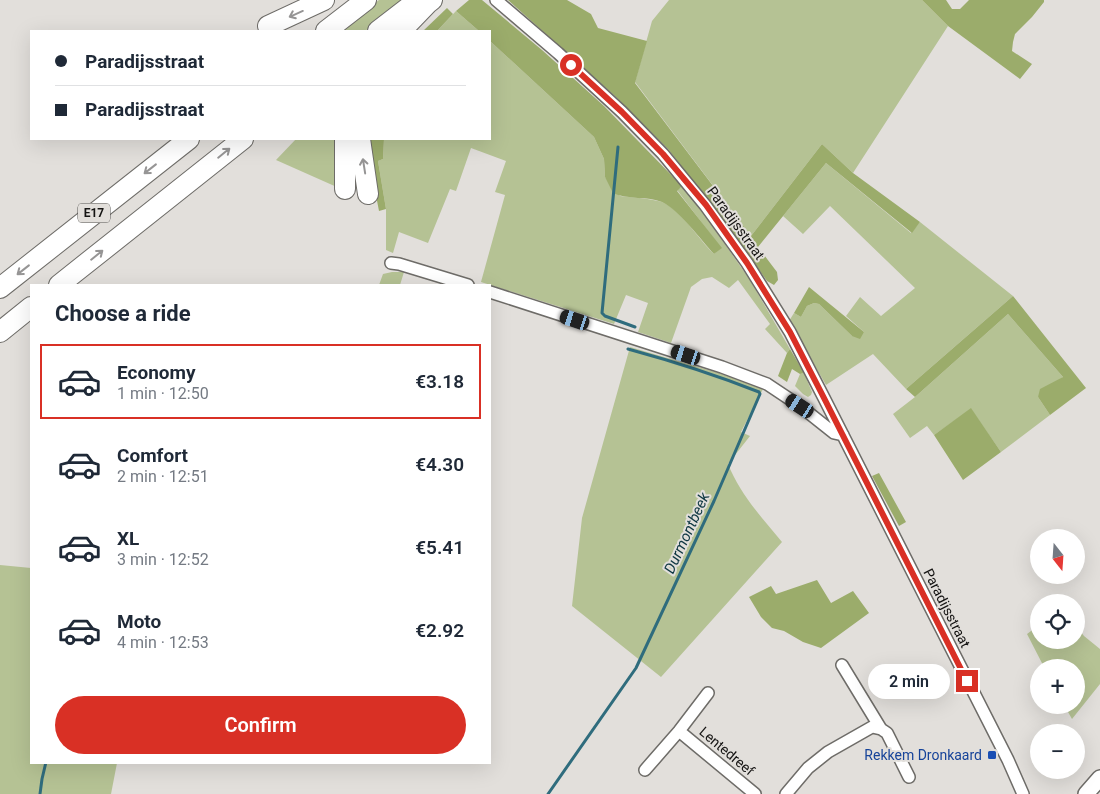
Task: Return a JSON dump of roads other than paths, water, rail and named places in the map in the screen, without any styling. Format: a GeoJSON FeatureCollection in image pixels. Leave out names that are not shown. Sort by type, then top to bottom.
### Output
{"type":"FeatureCollection","features":[{"type":"Feature","properties":{"kind":"highway"},"geometry":{"type":"LineString","coordinates":[[268,26],[324,0]]}},
{"type":"Feature","properties":{"kind":"highway"},"geometry":{"type":"LineString","coordinates":[[327,30],[366,0]]}},
{"type":"Feature","properties":{"kind":"highway"},"geometry":{"type":"LineString","coordinates":[[379,30],[418,0]]}},
{"type":"Feature","properties":{"kind":"highway"},"geometry":{"type":"LineString","coordinates":[[403,30],[432,0]]}},
{"type":"Feature","properties":{"kind":"highway"},"geometry":{"type":"LineString","coordinates":[[412,30],[440,0]]}},
{"type":"Feature","properties":{"kind":"highway","name":"E17"},"geometry":{"type":"LineString","coordinates":[[0,288],[188,140]]}},
{"type":"Feature","properties":{"kind":"highway","name":"E17"},"geometry":{"type":"LineString","coordinates":[[60,284],[242,140]]}},
{"type":"Feature","properties":{"kind":"highway"},"geometry":{"type":"LineString","coordinates":[[345,140],[345,189]]}},
{"type":"Feature","properties":{"kind":"highway"},"geometry":{"type":"LineString","coordinates":[[360,140],[368,194]]}},
{"type":"Feature","properties":{"kind":"highway"},"geometry":{"type":"LineString","coordinates":[[0,332],[30,308]]}},
{"type":"Feature","properties":{"kind":"main road"},"geometry":{"type":"LineString","coordinates":[[1086,794],[1100,778]]}},
{"type":"Feature","properties":{"kind":"street","name":"Paradijsstraat"},"geometry":{"type":"LineString","coordinates":[[496,0],[558,53],[622,112],[663,154],[706,205],[747,263],[790,332],[844,435],[1008,760],[1023,794]]}},
{"type":"Feature","properties":{"kind":"street"},"geometry":{"type":"LineString","coordinates":[[392,263],[465,284]]}},
{"type":"Feature","properties":{"kind":"street"},"geometry":{"type":"LineString","coordinates":[[491,292],[722,367],[767,384],[800,406],[834,433],[844,435]]}},
{"type":"Feature","properties":{"kind":"street"},"geometry":{"type":"LineString","coordinates":[[842,665],[881,729]]}},
{"type":"Feature","properties":{"kind":"street","name":"Lentedreef"},"geometry":{"type":"LineString","coordinates":[[645,770],[679,731],[708,693]]}},
{"type":"Feature","properties":{"kind":"street"},"geometry":{"type":"LineString","coordinates":[[786,794],[808,768],[828,752],[872,727],[887,733],[909,777]]}},
{"type":"Feature","properties":{"kind":"street","name":"Lentedreef"},"geometry":{"type":"LineString","coordinates":[[679,731],[756,794]]}},
{"type":"Feature","properties":{"kind":"waterway","name":"Durmontbeek"},"geometry":{"type":"LineString","coordinates":[[618,147],[602,313],[605,316],[635,327]]}},
{"type":"Feature","properties":{"kind":"waterway","name":"Durmontbeek"},"geometry":{"type":"LineString","coordinates":[[548,794],[636,668],[714,501],[760,394],[710,374],[628,349]]}},
{"type":"Feature","properties":{"kind":"waterway"},"geometry":{"type":"LineString","coordinates":[[40,794],[46,764]]}},
{"type":"Feature","properties":{"kind":"place","name":"Rekkem Dronkaard"},"geometry":{"type":"Point","coordinates":[992,755]}}]}
